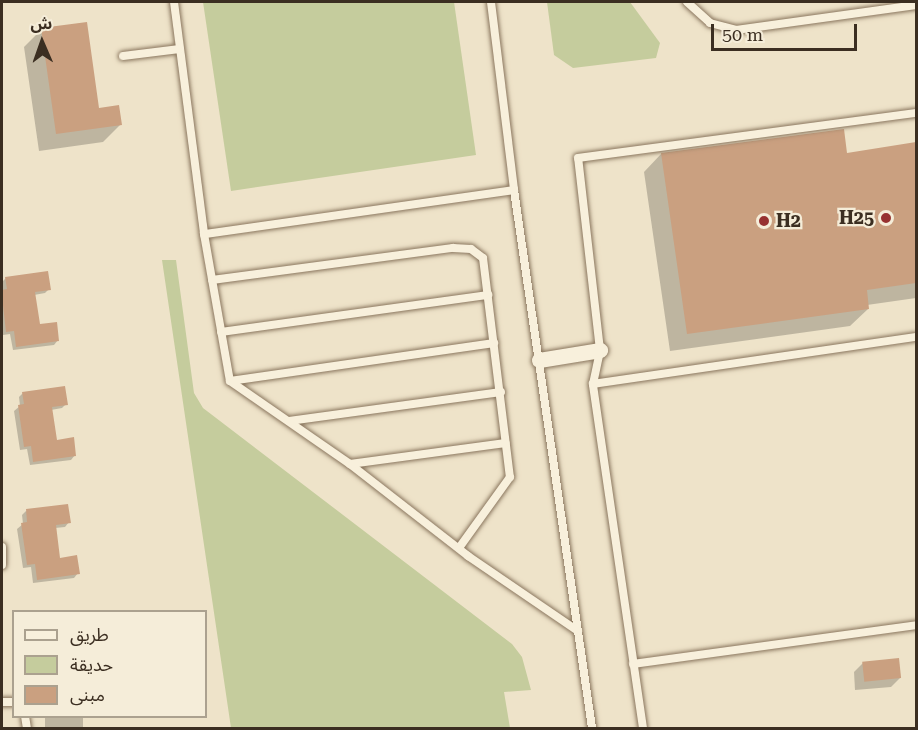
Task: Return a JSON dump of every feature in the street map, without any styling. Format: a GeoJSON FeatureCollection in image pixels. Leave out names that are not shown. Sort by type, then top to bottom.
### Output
{"type":"FeatureCollection","features":[{"type":"Feature","properties":{"kind":"street"},"geometry":{"type":"LineString","coordinates":[[539,360],[600,350]]}},
{"type":"Feature","properties":{"kind":"lane"},"geometry":{"type":"LineString","coordinates":[[174,2],[204,234],[230,381],[350,464],[459,548],[578,631]]}},
{"type":"Feature","properties":{"kind":"lane"},"geometry":{"type":"LineString","coordinates":[[491,2],[514,190],[592,729]]}},
{"type":"Feature","properties":{"kind":"lane"},"geometry":{"type":"LineString","coordinates":[[687,2],[710,23],[736,30],[916,5]]}},
{"type":"Feature","properties":{"kind":"lane"},"geometry":{"type":"LineString","coordinates":[[123,56],[180,49]]}},
{"type":"Feature","properties":{"kind":"lane"},"geometry":{"type":"LineString","coordinates":[[643,729],[592,384],[600,350],[578,158],[916,113]]}},
{"type":"Feature","properties":{"kind":"lane"},"geometry":{"type":"LineString","coordinates":[[204,234],[514,190]]}},
{"type":"Feature","properties":{"kind":"lane"},"geometry":{"type":"LineString","coordinates":[[212,280],[453,248],[471,249],[483,258],[510,477],[459,548]]}},
{"type":"Feature","properties":{"kind":"lane"},"geometry":{"type":"LineString","coordinates":[[221,332],[488,295]]}},
{"type":"Feature","properties":{"kind":"lane"},"geometry":{"type":"LineString","coordinates":[[592,384],[916,337]]}},
{"type":"Feature","properties":{"kind":"lane"},"geometry":{"type":"LineString","coordinates":[[230,381],[494,343]]}},
{"type":"Feature","properties":{"kind":"lane"},"geometry":{"type":"LineString","coordinates":[[289,421],[501,392]]}},
{"type":"Feature","properties":{"kind":"lane"},"geometry":{"type":"LineString","coordinates":[[350,464],[506,443]]}},
{"type":"Feature","properties":{"kind":"lane"},"geometry":{"type":"LineString","coordinates":[[2,547],[2,565]]}},
{"type":"Feature","properties":{"kind":"lane"},"geometry":{"type":"LineString","coordinates":[[633,664],[916,625]]}},
{"type":"Feature","properties":{"kind":"green space"},"geometry":{"type":"Polygon","coordinates":[[[203,2],[454,2],[476,155],[231,191],[203,2]]]}},
{"type":"Feature","properties":{"kind":"green space"},"geometry":{"type":"Polygon","coordinates":[[[547,2],[630,2],[660,43],[656,58],[573,68],[554,55],[547,2]]]}},
{"type":"Feature","properties":{"kind":"green space"},"geometry":{"type":"Polygon","coordinates":[[[162,260],[176,260],[194,393],[203,408],[512,644],[522,657],[531,690],[504,692],[510,728],[231,728],[162,260]]]}},
{"type":"Feature","properties":{"kind":"building"},"geometry":{"type":"Polygon","coordinates":[[[87,22],[99,108],[119,105],[122,125],[56,134],[41,28],[87,22]]]}},
{"type":"Feature","properties":{"kind":"building","name":"H2"},"geometry":{"type":"Polygon","coordinates":[[[844,129],[847,153],[916,142],[916,283],[867,290],[869,309],[687,334],[661,153],[844,129]]]}},
{"type":"Feature","properties":{"kind":"building"},"geometry":{"type":"Polygon","coordinates":[[[48,271],[51,290],[35,292],[40,324],[57,322],[59,341],[16,347],[14,331],[6,332],[2,296],[2,290],[7,289],[5,277],[48,271]]]}},
{"type":"Feature","properties":{"kind":"building"},"geometry":{"type":"Polygon","coordinates":[[[65,386],[68,405],[52,407],[57,440],[74,437],[76,456],[33,462],[31,446],[24,447],[18,405],[24,404],[22,392],[65,386]]]}},
{"type":"Feature","properties":{"kind":"building"},"geometry":{"type":"Polygon","coordinates":[[[68,504],[71,523],[56,525],[60,558],[77,555],[80,574],[37,580],[35,564],[27,565],[21,523],[27,522],[26,509],[68,504]]]}},
{"type":"Feature","properties":{"kind":"building"},"geometry":{"type":"Polygon","coordinates":[[[899,658],[901,678],[864,682],[862,662],[899,658]]]}},
{"type":"Feature","properties":{"kind":"place","name":"H25"},"geometry":{"type":"Point","coordinates":[886,218]}},
{"type":"Feature","properties":{"kind":"place","name":"H2"},"geometry":{"type":"Point","coordinates":[764,221]}}]}
